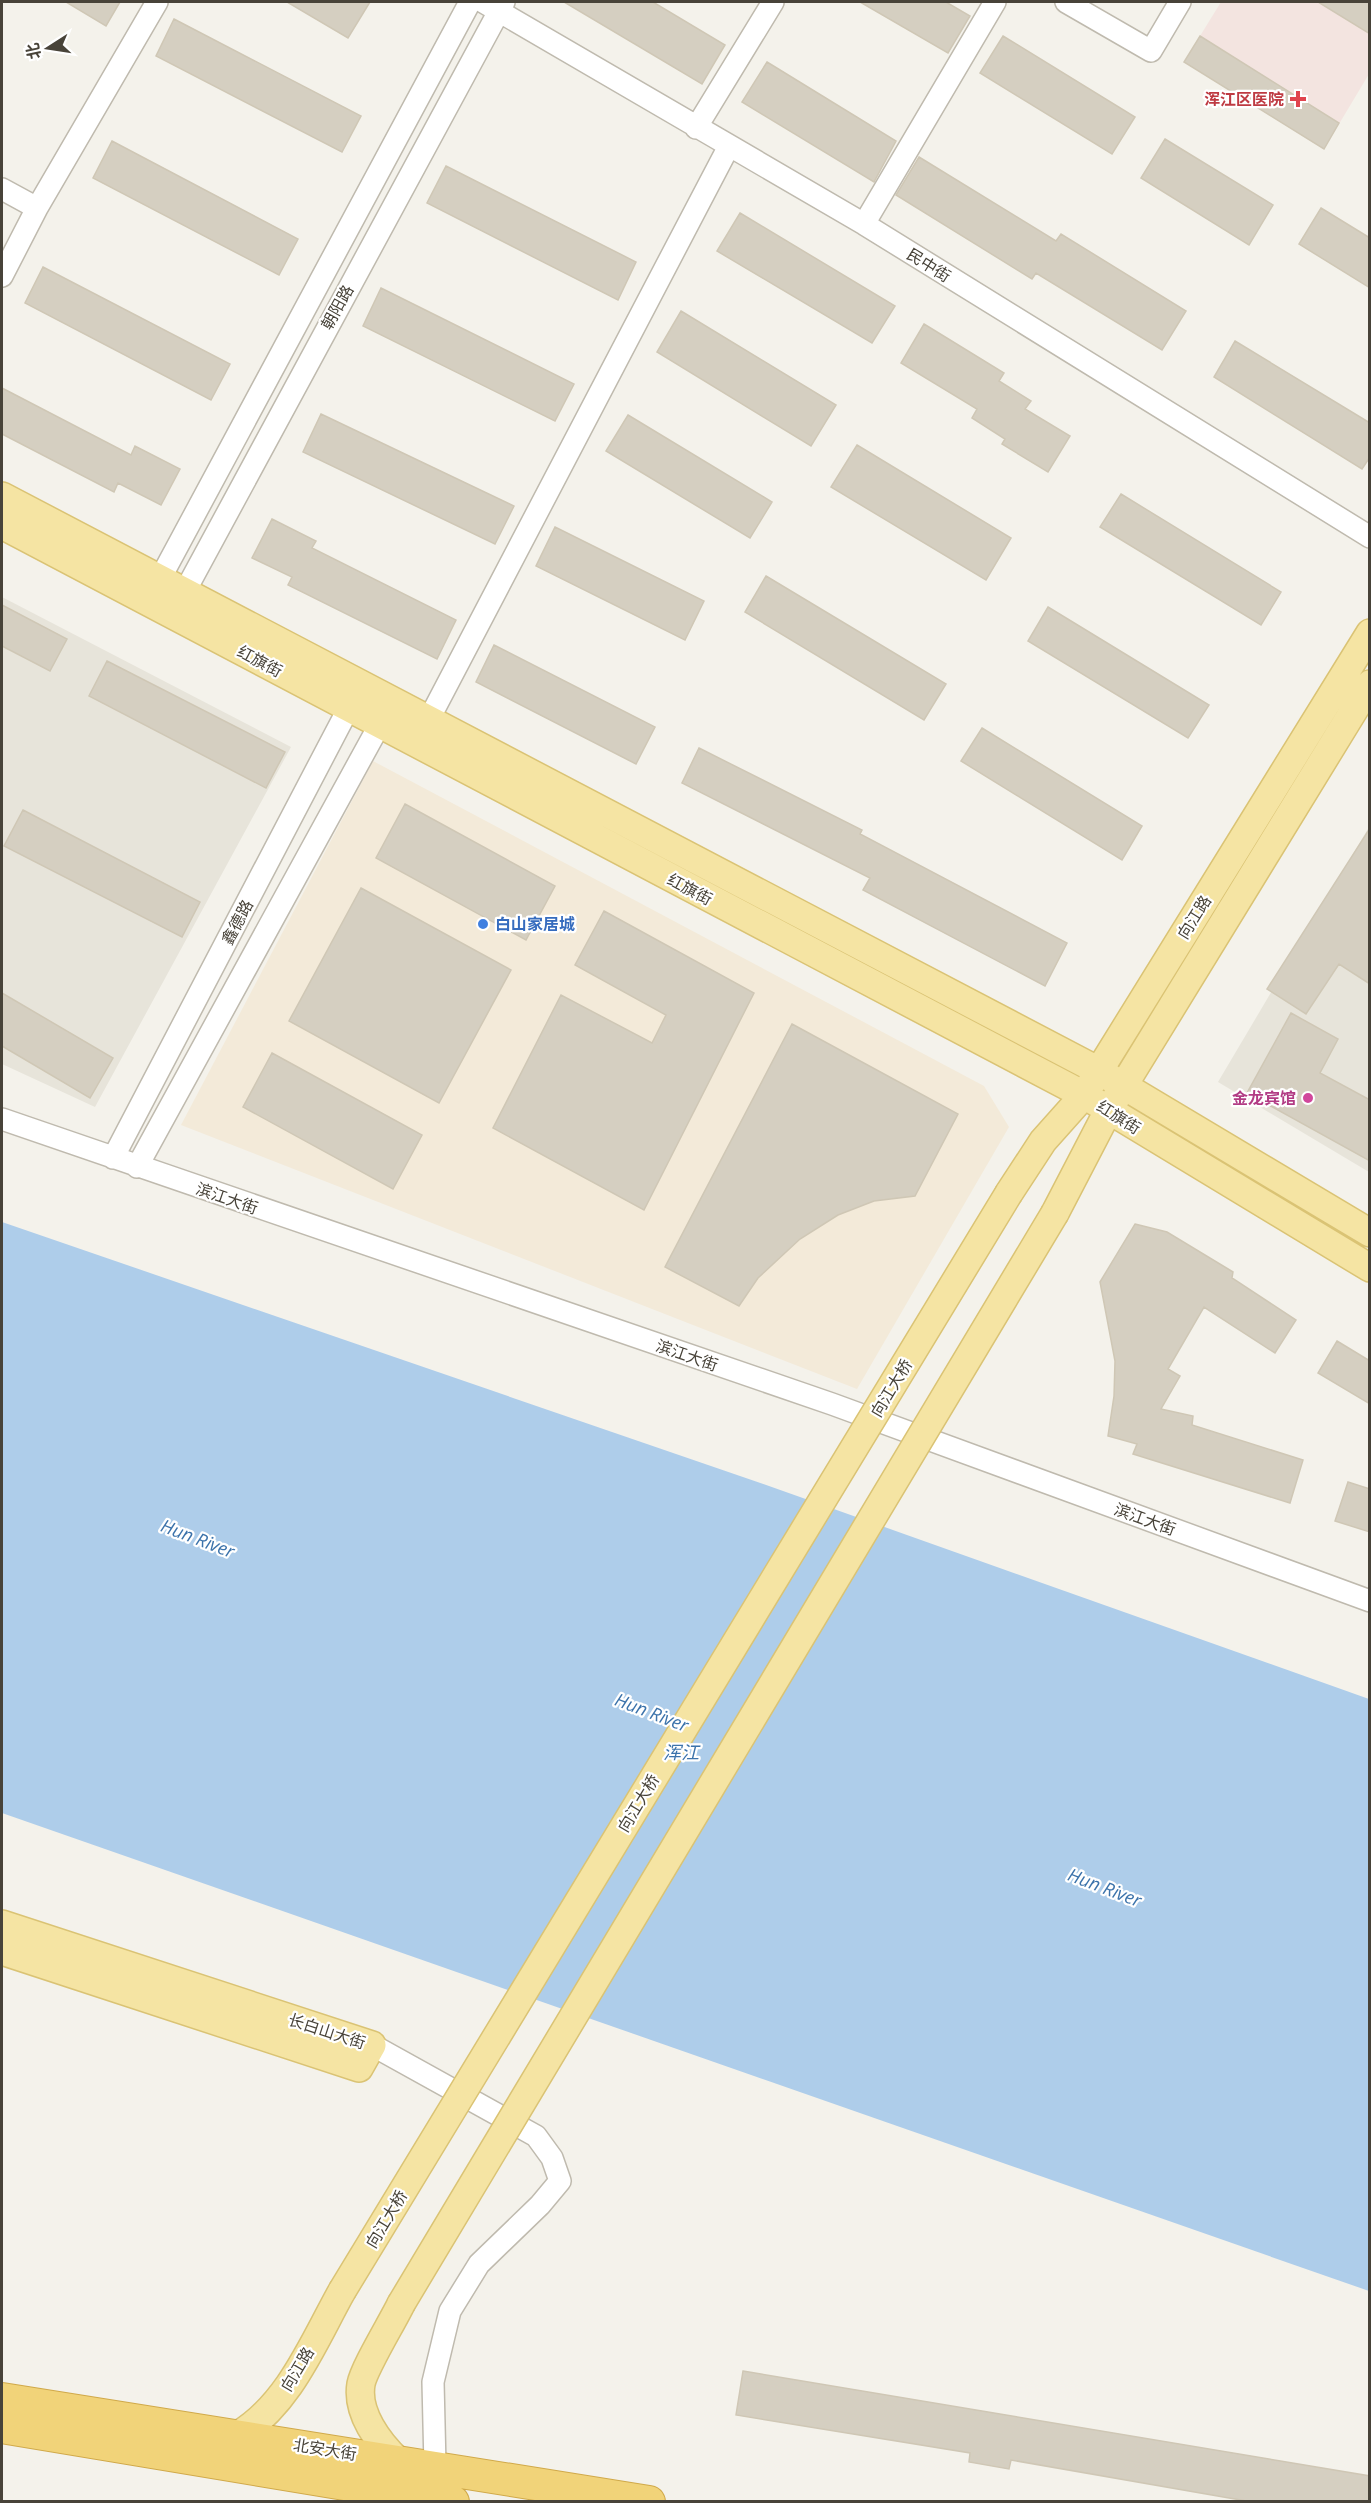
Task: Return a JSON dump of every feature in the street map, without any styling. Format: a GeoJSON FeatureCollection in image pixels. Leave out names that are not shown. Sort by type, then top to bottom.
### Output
{"type":"FeatureCollection","features":[{"type":"Feature","properties":{"kind":"highway","name":"北安大街"},"geometry":{"type":"LineString","coordinates":[[2,2400],[435,2466],[649,2502]]}},
{"type":"Feature","properties":{"kind":"highway","name":"北安大街"},"geometry":{"type":"LineString","coordinates":[[2,2427],[453,2502]]}},
{"type":"Feature","properties":{"kind":"main road"},"geometry":{"type":"LineString","coordinates":[[2,496],[354,697],[393,702],[1099,1071],[1370,1233]]}},
{"type":"Feature","properties":{"kind":"main road","name":"红旗街"},"geometry":{"type":"LineString","coordinates":[[2,525],[164,589],[173,614],[354,697],[378,725],[1084,1095],[1367,1262]]}},
{"type":"Feature","properties":{"kind":"main road","name":"向江路"},"geometry":{"type":"LineString","coordinates":[[1009,1193],[1043,1141],[1084,1095],[1370,633]]}},
{"type":"Feature","properties":{"kind":"main road","name":"向江路"},"geometry":{"type":"LineString","coordinates":[[398,2461],[379,2443],[363,2405],[361,2384],[401,2304],[492,2148],[1055,1213],[1108,1111],[1370,684]]}},
{"type":"Feature","properties":{"kind":"main road","name":"向江大桥"},"geometry":{"type":"LineString","coordinates":[[342,2291],[1009,1193]]}},
{"type":"Feature","properties":{"kind":"main road","name":"长白山大街"},"geometry":{"type":"LineString","coordinates":[[2,1924],[372,2045],[359,2068],[2,1951]]}},
{"type":"Feature","properties":{"kind":"main road","name":"向江路"},"geometry":{"type":"LineString","coordinates":[[238,2435],[260,2422],[276,2404],[342,2291]]}},
{"type":"Feature","properties":{"kind":"street"},"geometry":{"type":"LineString","coordinates":[[2,276],[37,208],[157,2]]}},
{"type":"Feature","properties":{"kind":"street","name":"朝阳路"},"geometry":{"type":"LineString","coordinates":[[164,589],[470,2]]}},
{"type":"Feature","properties":{"kind":"street"},"geometry":{"type":"LineString","coordinates":[[696,128],[772,2]]}},
{"type":"Feature","properties":{"kind":"street"},"geometry":{"type":"LineString","coordinates":[[864,224],[995,2]]}},
{"type":"Feature","properties":{"kind":"street"},"geometry":{"type":"LineString","coordinates":[[1066,2],[1151,51],[1180,2]]}},
{"type":"Feature","properties":{"kind":"street","name":"朝阳路"},"geometry":{"type":"LineString","coordinates":[[164,589],[495,5]]}},
{"type":"Feature","properties":{"kind":"street","name":"民中街"},"geometry":{"type":"LineString","coordinates":[[495,5],[696,128],[864,224],[1370,537]]}},
{"type":"Feature","properties":{"kind":"street"},"geometry":{"type":"LineString","coordinates":[[428,721],[729,146]]}},
{"type":"Feature","properties":{"kind":"street"},"geometry":{"type":"LineString","coordinates":[[2,189],[37,208]]}},
{"type":"Feature","properties":{"kind":"street","name":"鑫德路"},"geometry":{"type":"LineString","coordinates":[[113,1158],[354,697]]}},
{"type":"Feature","properties":{"kind":"street","name":"鑫德路"},"geometry":{"type":"LineString","coordinates":[[137,1167],[378,725],[393,702]]}},
{"type":"Feature","properties":{"kind":"street","name":"滨江大街"},"geometry":{"type":"LineString","coordinates":[[2,1119],[832,1404],[1370,1601]]}},
{"type":"Feature","properties":{"kind":"street"},"geometry":{"type":"LineString","coordinates":[[372,2045],[536,2136],[552,2158],[560,2181],[479,2264],[450,2311],[433,2382],[435,2466]]}},
{"type":"Feature","properties":{"kind":"shaded area","name":"浑江区医院"},"geometry":{"type":"Polygon","coordinates":[[[1221,2],[1369,2],[1369,74],[1324,149],[1184,62],[1221,2]]]}},
{"type":"Feature","properties":{"kind":"shaded area"},"geometry":{"type":"Polygon","coordinates":[[[2,597],[291,747],[95,1107],[2,1064],[2,597]]]}},
{"type":"Feature","properties":{"kind":"shaded area","name":"白山家居城"},"geometry":{"type":"Polygon","coordinates":[[[373,761],[984,1086],[1009,1127],[857,1389],[181,1125],[373,761]]]}},
{"type":"Feature","properties":{"kind":"shaded area"},"geometry":{"type":"Polygon","coordinates":[[[1369,827],[1369,1172],[1218,1082],[1369,827]]]}},
{"type":"Feature","properties":{"kind":"water","name":"浑江"},"geometry":{"type":"Polygon","coordinates":[[[2,1222],[769,1486],[1369,1699],[1369,2291],[2,1813],[2,1222]]]}},
{"type":"Feature","properties":{"kind":"building"},"geometry":{"type":"Polygon","coordinates":[[[66,2],[120,2],[106,26],[66,2]]]}},
{"type":"Feature","properties":{"kind":"building"},"geometry":{"type":"Polygon","coordinates":[[[287,2],[370,2],[348,38],[287,2]]]}},
{"type":"Feature","properties":{"kind":"building"},"geometry":{"type":"Polygon","coordinates":[[[564,2],[653,2],[725,45],[702,84],[564,2]]]}},
{"type":"Feature","properties":{"kind":"building"},"geometry":{"type":"Polygon","coordinates":[[[860,2],[946,2],[970,16],[948,53],[860,2]]]}},
{"type":"Feature","properties":{"kind":"building"},"geometry":{"type":"Polygon","coordinates":[[[1318,2],[1370,2],[1370,34],[1318,2]]]}},
{"type":"Feature","properties":{"kind":"building"},"geometry":{"type":"Polygon","coordinates":[[[174,19],[361,116],[342,152],[156,56],[174,19]]]}},
{"type":"Feature","properties":{"kind":"building"},"geometry":{"type":"Polygon","coordinates":[[[1003,36],[1135,117],[1112,154],[980,73],[1003,36]]]}},
{"type":"Feature","properties":{"kind":"building"},"geometry":{"type":"Polygon","coordinates":[[[1200,36],[1339,123],[1324,149],[1184,62],[1200,36]]]}},
{"type":"Feature","properties":{"kind":"building"},"geometry":{"type":"Polygon","coordinates":[[[767,62],[896,141],[874,182],[742,102],[767,62]]]}},
{"type":"Feature","properties":{"kind":"building"},"geometry":{"type":"Polygon","coordinates":[[[1165,139],[1273,205],[1249,245],[1141,178],[1165,139]]]}},
{"type":"Feature","properties":{"kind":"building"},"geometry":{"type":"Polygon","coordinates":[[[112,141],[298,239],[279,275],[93,178],[112,141]]]}},
{"type":"Feature","properties":{"kind":"building"},"geometry":{"type":"Polygon","coordinates":[[[919,157],[1056,241],[1061,234],[1186,311],[1162,350],[1036,273],[1032,279],[896,195],[919,157]]]}},
{"type":"Feature","properties":{"kind":"building"},"geometry":{"type":"Polygon","coordinates":[[[446,166],[636,262],[618,300],[427,203],[446,166]]]}},
{"type":"Feature","properties":{"kind":"building"},"geometry":{"type":"Polygon","coordinates":[[[1321,208],[1370,238],[1370,288],[1299,244],[1321,208]]]}},
{"type":"Feature","properties":{"kind":"building"},"geometry":{"type":"Polygon","coordinates":[[[740,213],[895,306],[872,343],[717,251],[740,213]]]}},
{"type":"Feature","properties":{"kind":"building"},"geometry":{"type":"Polygon","coordinates":[[[43,267],[230,364],[211,400],[25,303],[43,267]]]}},
{"type":"Feature","properties":{"kind":"building"},"geometry":{"type":"Polygon","coordinates":[[[381,288],[574,384],[555,421],[363,326],[381,288]]]}},
{"type":"Feature","properties":{"kind":"building"},"geometry":{"type":"Polygon","coordinates":[[[681,311],[836,405],[811,446],[657,352],[681,311]]]}},
{"type":"Feature","properties":{"kind":"building"},"geometry":{"type":"Polygon","coordinates":[[[924,324],[1004,373],[999,381],[1031,401],[1025,409],[1070,436],[1048,472],[1002,444],[1005,439],[972,418],[977,409],[901,363],[924,324]]]}},
{"type":"Feature","properties":{"kind":"building"},"geometry":{"type":"Polygon","coordinates":[[[1235,341],[1370,423],[1370,457],[1362,469],[1214,377],[1235,341]]]}},
{"type":"Feature","properties":{"kind":"building"},"geometry":{"type":"Polygon","coordinates":[[[2,388],[131,455],[135,446],[180,469],[161,505],[118,483],[114,492],[2,434],[2,388]]]}},
{"type":"Feature","properties":{"kind":"building"},"geometry":{"type":"Polygon","coordinates":[[[321,414],[514,506],[495,544],[303,452],[321,414]]]}},
{"type":"Feature","properties":{"kind":"building"},"geometry":{"type":"Polygon","coordinates":[[[628,415],[772,502],[750,538],[606,451],[628,415]]]}},
{"type":"Feature","properties":{"kind":"building"},"geometry":{"type":"Polygon","coordinates":[[[857,445],[1011,538],[986,580],[831,487],[857,445]]]}},
{"type":"Feature","properties":{"kind":"building"},"geometry":{"type":"Polygon","coordinates":[[[1121,494],[1281,592],[1261,625],[1100,527],[1121,494]]]}},
{"type":"Feature","properties":{"kind":"building"},"geometry":{"type":"Polygon","coordinates":[[[272,519],[316,541],[312,548],[456,620],[437,659],[288,585],[292,577],[252,558],[272,519]]]}},
{"type":"Feature","properties":{"kind":"building"},"geometry":{"type":"Polygon","coordinates":[[[555,527],[704,601],[685,640],[536,566],[555,527]]]}},
{"type":"Feature","properties":{"kind":"building"},"geometry":{"type":"Polygon","coordinates":[[[766,576],[946,684],[924,720],[745,612],[766,576]]]}},
{"type":"Feature","properties":{"kind":"building"},"geometry":{"type":"Polygon","coordinates":[[[2,605],[67,639],[50,671],[2,646],[2,605]]]}},
{"type":"Feature","properties":{"kind":"building"},"geometry":{"type":"Polygon","coordinates":[[[1048,607],[1209,705],[1188,738],[1028,641],[1048,607]]]}},
{"type":"Feature","properties":{"kind":"building"},"geometry":{"type":"Polygon","coordinates":[[[494,645],[655,727],[636,764],[476,682],[494,645]]]}},
{"type":"Feature","properties":{"kind":"building"},"geometry":{"type":"Polygon","coordinates":[[[107,661],[285,752],[266,788],[89,696],[107,661]]]}},
{"type":"Feature","properties":{"kind":"building"},"geometry":{"type":"Polygon","coordinates":[[[982,728],[1142,826],[1122,860],[961,761],[982,728]]]}},
{"type":"Feature","properties":{"kind":"building"},"geometry":{"type":"Polygon","coordinates":[[[699,748],[862,830],[860,834],[1067,943],[1045,986],[863,890],[870,878],[682,783],[699,748]]]}},
{"type":"Feature","properties":{"kind":"building"},"geometry":{"type":"Polygon","coordinates":[[[405,804],[555,886],[526,940],[376,858],[405,804]]]}},
{"type":"Feature","properties":{"kind":"building"},"geometry":{"type":"Polygon","coordinates":[[[23,810],[200,902],[182,937],[4,846],[23,810]]]}},
{"type":"Feature","properties":{"kind":"building"},"geometry":{"type":"Polygon","coordinates":[[[1370,828],[1370,984],[1339,964],[1306,1014],[1267,989],[1370,828]]]}},
{"type":"Feature","properties":{"kind":"building"},"geometry":{"type":"Polygon","coordinates":[[[361,888],[511,970],[439,1103],[289,1021],[361,888]]]}},
{"type":"Feature","properties":{"kind":"building"},"geometry":{"type":"Polygon","coordinates":[[[604,911],[754,993],[644,1210],[493,1128],[561,995],[652,1043],[666,1015],[575,965],[604,911]]]}},
{"type":"Feature","properties":{"kind":"building"},"geometry":{"type":"Polygon","coordinates":[[[2,993],[113,1058],[90,1098],[2,1046],[2,993]]]}},
{"type":"Feature","properties":{"kind":"building"},"geometry":{"type":"Polygon","coordinates":[[[1291,1013],[1338,1039],[1320,1073],[1370,1100],[1370,1161],[1247,1093],[1291,1013]]]}},
{"type":"Feature","properties":{"kind":"building"},"geometry":{"type":"Polygon","coordinates":[[[792,1024],[958,1114],[915,1196],[874,1201],[838,1215],[800,1239],[758,1278],[739,1306],[665,1267],[792,1024]]]}},
{"type":"Feature","properties":{"kind":"building"},"geometry":{"type":"Polygon","coordinates":[[[272,1053],[422,1135],[393,1189],[243,1107],[272,1053]]]}},
{"type":"Feature","properties":{"kind":"building"},"geometry":{"type":"Polygon","coordinates":[[[1135,1224],[1167,1232],[1233,1272],[1232,1278],[1296,1320],[1275,1353],[1204,1307],[1168,1369],[1180,1376],[1161,1409],[1193,1416],[1192,1425],[1303,1460],[1290,1503],[1133,1454],[1137,1444],[1108,1436],[1114,1396],[1115,1361],[1100,1282],[1135,1224]]]}},
{"type":"Feature","properties":{"kind":"building"},"geometry":{"type":"Polygon","coordinates":[[[1337,1341],[1370,1361],[1370,1404],[1318,1373],[1337,1341]]]}},
{"type":"Feature","properties":{"kind":"building"},"geometry":{"type":"Polygon","coordinates":[[[1348,1482],[1370,1489],[1370,1532],[1335,1521],[1348,1482]]]}},
{"type":"Feature","properties":{"kind":"building"},"geometry":{"type":"Polygon","coordinates":[[[743,2371],[1370,2476],[1370,2502],[1252,2502],[1011,2460],[1009,2469],[969,2462],[970,2453],[736,2415],[743,2371]]]}},
{"type":"Feature","properties":{"kind":"place","name":"浑江区医院"},"geometry":{"type":"Point","coordinates":[1298,99]}},
{"type":"Feature","properties":{"kind":"place","name":"白山家居城"},"geometry":{"type":"Point","coordinates":[483,924]}},
{"type":"Feature","properties":{"kind":"place","name":"金龙宾馆"},"geometry":{"type":"Point","coordinates":[1308,1098]}},
{"type":"Feature","properties":{"kind":"water label","name":"Hun River"},"geometry":{"type":"Point","coordinates":[198,1538]}},
{"type":"Feature","properties":{"kind":"water label","name":"Hun River"},"geometry":{"type":"Point","coordinates":[652,1712]}},
{"type":"Feature","properties":{"kind":"water label","name":"Hun River"},"geometry":{"type":"Point","coordinates":[1105,1887]}}]}
